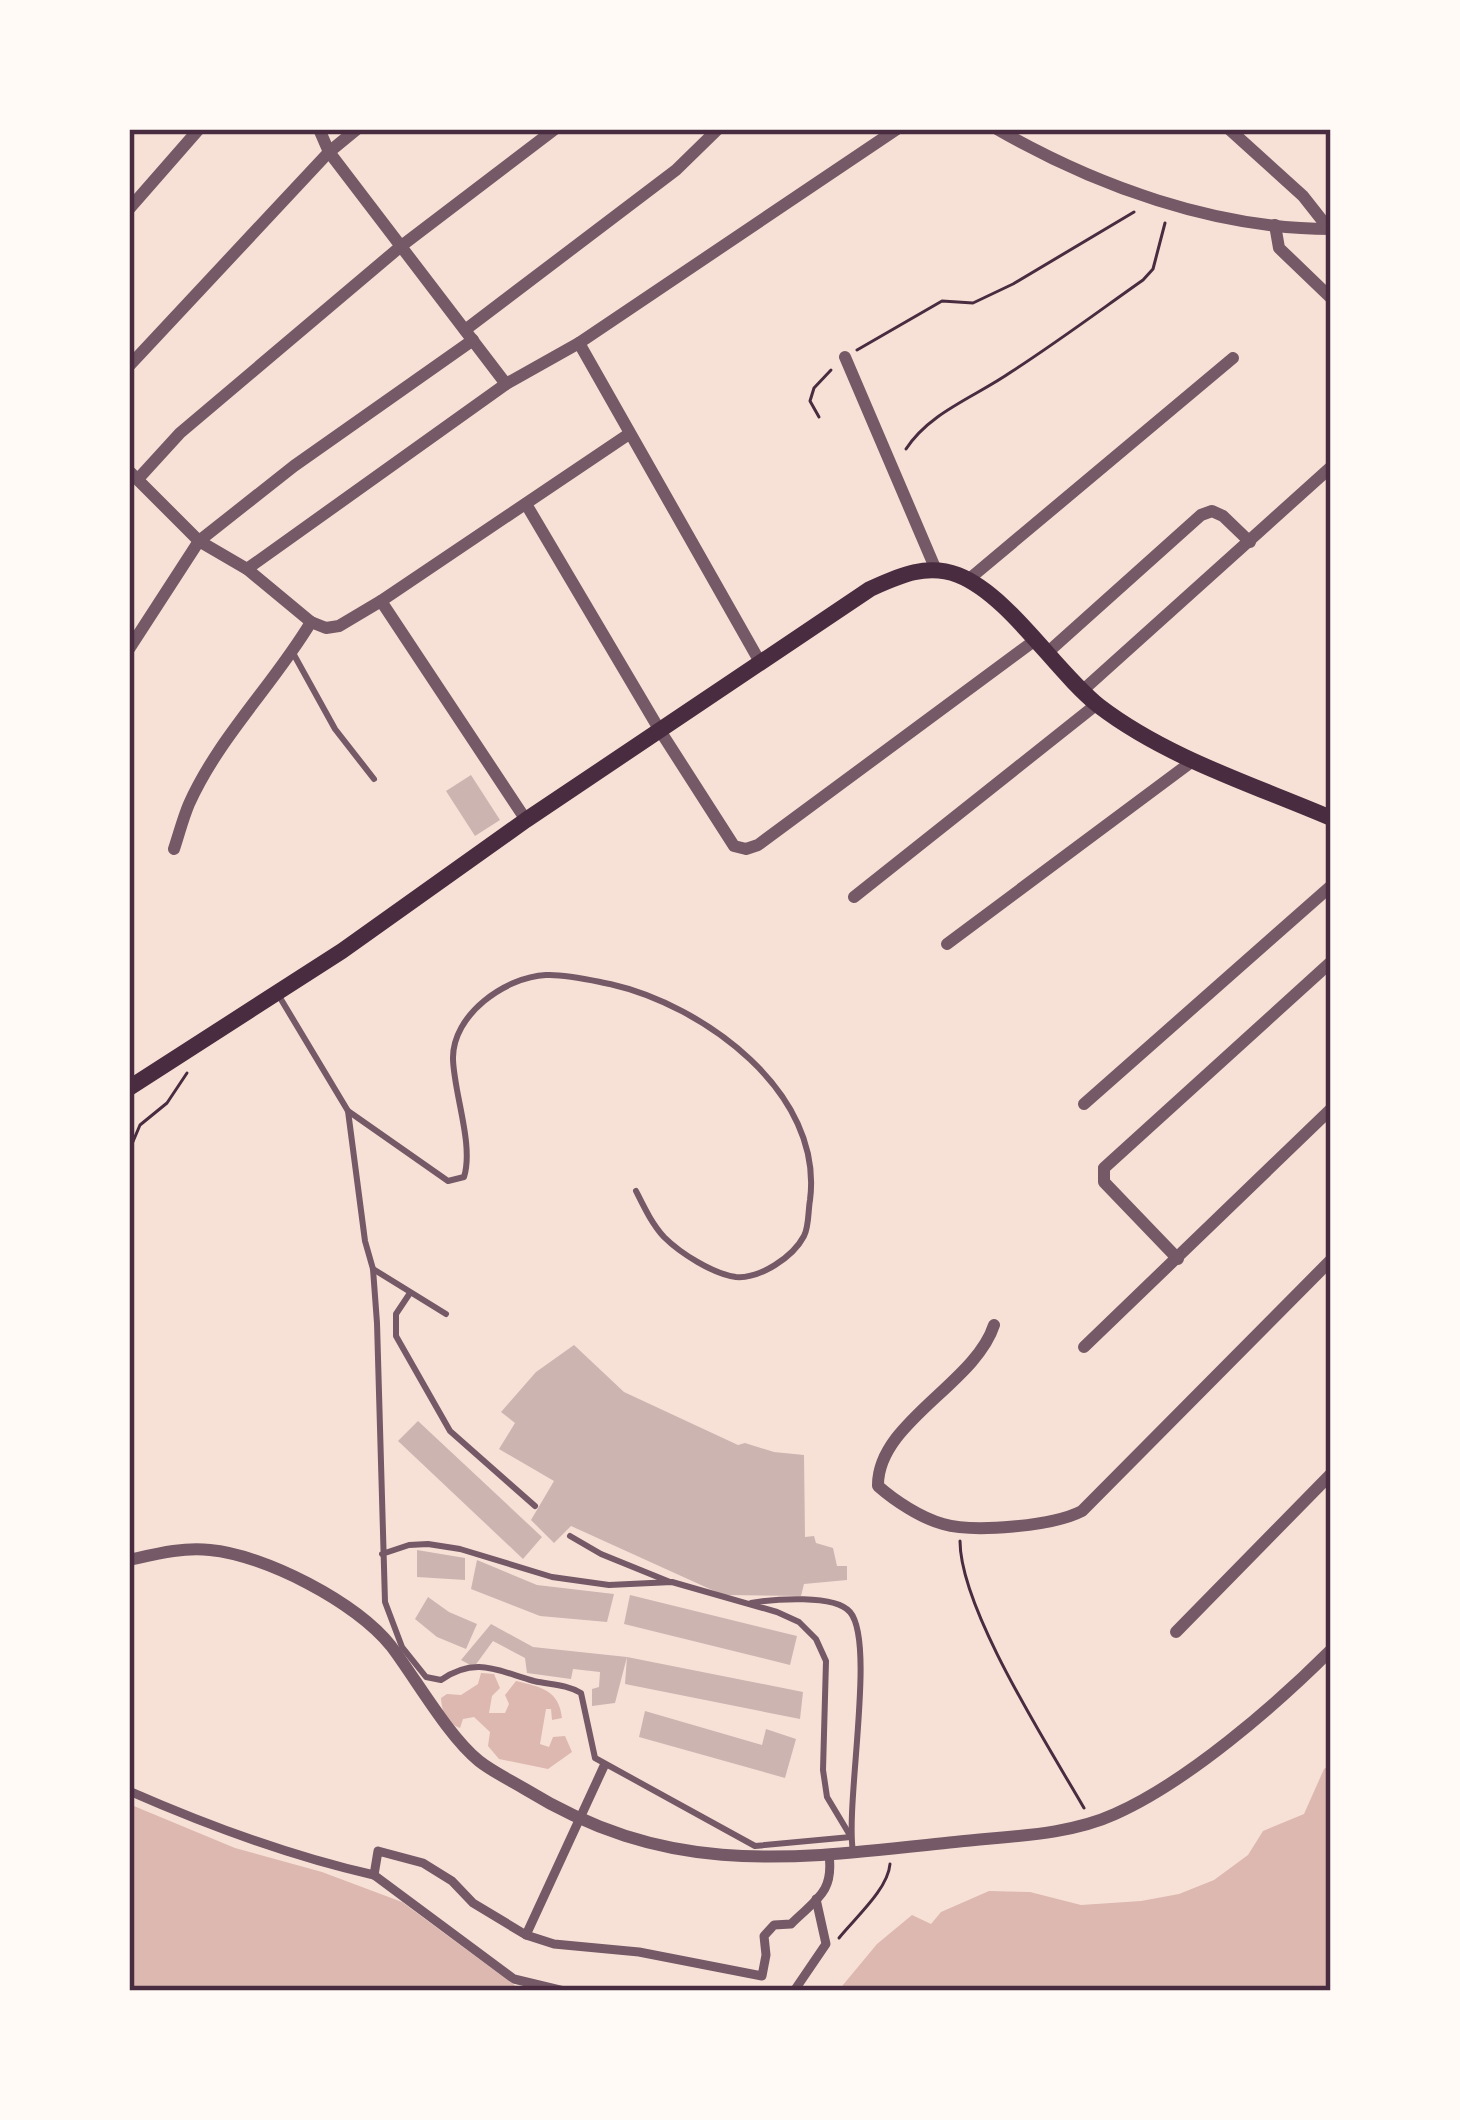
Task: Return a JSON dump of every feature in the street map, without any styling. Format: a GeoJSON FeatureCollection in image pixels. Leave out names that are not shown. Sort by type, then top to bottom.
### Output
{"type":"FeatureCollection","features":[{"type":"Feature","properties":{"kind":"main road"},"geometry":{"type":"LineString","coordinates":[[129,1088],[277,993],[659,729],[898,575],[936,570],[968,580],[989,595],[1097,704],[1194,760],[1331,818]]}},
{"type":"Feature","properties":{"kind":"street"},"geometry":{"type":"LineString","coordinates":[[129,209],[200,129]]}},
{"type":"Feature","properties":{"kind":"street"},"geometry":{"type":"LineString","coordinates":[[319,129],[329,152],[506,383]]}},
{"type":"Feature","properties":{"kind":"street"},"geometry":{"type":"LineString","coordinates":[[129,366],[329,152],[358,129]]}},
{"type":"Feature","properties":{"kind":"street"},"geometry":{"type":"LineString","coordinates":[[555,129],[400,247],[133,475],[199,541],[247,568],[311,622],[326,628],[339,626],[382,601],[629,434]]}},
{"type":"Feature","properties":{"kind":"street"},"geometry":{"type":"LineString","coordinates":[[129,649],[199,541],[469,335],[676,170],[718,129]]}},
{"type":"Feature","properties":{"kind":"street"},"geometry":{"type":"LineString","coordinates":[[247,568],[506,383],[579,343],[897,129]]}},
{"type":"Feature","properties":{"kind":"street"},"geometry":{"type":"LineString","coordinates":[[997,129],[1087,176],[1169,202],[1275,225],[1330,229]]}},
{"type":"Feature","properties":{"kind":"street"},"geometry":{"type":"LineString","coordinates":[[1229,129],[1303,196],[1330,229]]}},
{"type":"Feature","properties":{"kind":"street"},"geometry":{"type":"LineString","coordinates":[[1275,225],[1279,248],[1331,298]]}},
{"type":"Feature","properties":{"kind":"street"},"geometry":{"type":"LineString","coordinates":[[579,343],[760,662]]}},
{"type":"Feature","properties":{"kind":"street"},"geometry":{"type":"LineString","coordinates":[[845,357],[936,570]]}},
{"type":"Feature","properties":{"kind":"street"},"geometry":{"type":"LineString","coordinates":[[968,580],[1233,358]]}},
{"type":"Feature","properties":{"kind":"street"},"geometry":{"type":"LineString","coordinates":[[1082,691],[1331,467]]}},
{"type":"Feature","properties":{"kind":"street"},"geometry":{"type":"LineString","coordinates":[[526,504],[724,835],[734,846],[746,849],[1041,647],[1201,514],[1212,511],[1223,516],[1250,542]]}},
{"type":"Feature","properties":{"kind":"street"},"geometry":{"type":"LineString","coordinates":[[382,601],[526,820]]}},
{"type":"Feature","properties":{"kind":"street"},"geometry":{"type":"LineString","coordinates":[[174,849],[190,802],[311,622]]}},
{"type":"Feature","properties":{"kind":"street"},"geometry":{"type":"LineString","coordinates":[[854,897],[1097,704]]}},
{"type":"Feature","properties":{"kind":"street"},"geometry":{"type":"LineString","coordinates":[[947,944],[1194,760]]}},
{"type":"Feature","properties":{"kind":"street"},"geometry":{"type":"LineString","coordinates":[[1084,1104],[1331,886]]}},
{"type":"Feature","properties":{"kind":"street"},"geometry":{"type":"LineString","coordinates":[[1178,1258],[1104,1182],[1104,1168],[1331,962]]}},
{"type":"Feature","properties":{"kind":"street"},"geometry":{"type":"LineString","coordinates":[[1084,1347],[1331,1109]]}},
{"type":"Feature","properties":{"kind":"street"},"geometry":{"type":"LineString","coordinates":[[994,1325],[986,1348],[922,1409],[878,1470],[878,1486],[889,1495],[938,1523],[960,1528],[1042,1522],[1082,1511],[1331,1260]]}},
{"type":"Feature","properties":{"kind":"street"},"geometry":{"type":"LineString","coordinates":[[1176,1631],[1331,1474]]}},
{"type":"Feature","properties":{"kind":"street"},"geometry":{"type":"LineString","coordinates":[[129,1560],[181,1549],[212,1550],[265,1564],[303,1583],[374,1628],[477,1760],[578,1818],[638,1840],[714,1857],[830,1855],[852,1844],[891,1850],[1092,1822],[1155,1792],[1242,1730],[1331,1650]]}},
{"type":"Feature","properties":{"kind":"street"},"geometry":{"type":"LineString","coordinates":[[526,1935],[604,1766]]}},
{"type":"Feature","properties":{"kind":"street"},"geometry":{"type":"LineString","coordinates":[[129,1791],[238,1837],[374,1875],[514,1979],[564,1991]]}},
{"type":"Feature","properties":{"kind":"street"},"geometry":{"type":"LineString","coordinates":[[374,1875],[378,1851],[423,1863],[452,1881],[473,1903],[526,1935],[554,1944],[639,1952],[762,1973]]}},
{"type":"Feature","properties":{"kind":"street"},"geometry":{"type":"LineString","coordinates":[[765,1991],[764,1936],[774,1925],[791,1924],[829,1887],[830,1855]]}},
{"type":"Feature","properties":{"kind":"street"},"geometry":{"type":"LineString","coordinates":[[794,1991],[826,1944],[817,1899]]}},
{"type":"Feature","properties":{"kind":"lane"},"geometry":{"type":"LineString","coordinates":[[293,653],[335,729],[374,778]]}},
{"type":"Feature","properties":{"kind":"lane"},"geometry":{"type":"LineString","coordinates":[[348,1112],[432,1172],[448,1180],[464,1177],[466,1158],[452,1053],[471,1011],[509,985],[545,975],[632,989],[703,1023],[750,1058],[781,1095],[805,1144],[812,1184],[805,1235],[781,1261],[762,1272],[736,1276],[697,1261],[668,1241],[635,1191]]}},
{"type":"Feature","properties":{"kind":"lane"},"geometry":{"type":"LineString","coordinates":[[277,993],[348,1112],[373,1268],[385,1602],[401,1647],[426,1677],[441,1680],[454,1671],[495,1666],[541,1683],[567,1685],[581,1693],[591,1748],[604,1766],[755,1846],[852,1844]]}},
{"type":"Feature","properties":{"kind":"lane"},"geometry":{"type":"LineString","coordinates":[[373,1268],[446,1314]]}},
{"type":"Feature","properties":{"kind":"lane"},"geometry":{"type":"LineString","coordinates":[[410,1293],[396,1315],[396,1336],[450,1431],[535,1506]]}},
{"type":"Feature","properties":{"kind":"lane"},"geometry":{"type":"LineString","coordinates":[[570,1536],[601,1554],[672,1582],[799,1622],[816,1639],[826,1661],[827,1797],[852,1844]]}},
{"type":"Feature","properties":{"kind":"lane"},"geometry":{"type":"LineString","coordinates":[[382,1554],[428,1544],[552,1577],[609,1585],[672,1582]]}},
{"type":"Feature","properties":{"kind":"lane"},"geometry":{"type":"LineString","coordinates":[[745,1604],[779,1598],[836,1603],[849,1610],[856,1622],[861,1656],[852,1844]]}},
{"type":"Feature","properties":{"kind":"path"},"geometry":{"type":"LineString","coordinates":[[818,417],[810,401],[814,388],[845,357],[942,301],[973,303],[1131,212],[1169,202],[1158,256],[1142,280],[1015,370],[936,417],[904,452],[896,479]]}},
{"type":"Feature","properties":{"kind":"path"},"geometry":{"type":"LineString","coordinates":[[129,1151],[140,1125],[167,1103],[189,1070],[190,1048]]}},
{"type":"Feature","properties":{"kind":"path"},"geometry":{"type":"LineString","coordinates":[[960,1528],[960,1552],[977,1608],[1092,1822]]}},
{"type":"Feature","properties":{"kind":"path"},"geometry":{"type":"LineString","coordinates":[[826,1944],[838,1939],[886,1883],[891,1850]]}},
{"type":"Feature","properties":{"kind":"shaded area"},"geometry":{"type":"Polygon","coordinates":[[[481,1673],[494,1674],[500,1688],[492,1696],[489,1713],[505,1713],[509,1704],[505,1695],[516,1681],[553,1696],[562,1718],[552,1720],[551,1709],[546,1709],[540,1744],[549,1747],[553,1737],[565,1736],[572,1752],[548,1769],[499,1759],[488,1746],[490,1732],[474,1717],[463,1719],[460,1728],[451,1723],[441,1698],[461,1695],[478,1684],[481,1673]]]}},
{"type":"Feature","properties":{"kind":"shaded area"},"geometry":{"type":"Polygon","coordinates":[[[1331,1764],[1331,1991],[838,1991],[877,1944],[912,1915],[931,1924],[941,1912],[989,1891],[1030,1892],[1081,1905],[1179,1894],[1214,1880],[1248,1855],[1263,1831],[1304,1814],[1324,1769],[1331,1764]]]}},
{"type":"Feature","properties":{"kind":"shaded area"},"geometry":{"type":"Polygon","coordinates":[[[129,1804],[235,1848],[322,1872],[402,1902],[517,1987],[539,1991],[129,1991],[129,1804]]]}},
{"type":"Feature","properties":{"kind":"building"},"geometry":{"type":"Polygon","coordinates":[[[471,775],[500,820],[475,836],[446,791],[471,775]]]}},
{"type":"Feature","properties":{"kind":"building"},"geometry":{"type":"Polygon","coordinates":[[[574,1345],[624,1392],[738,1445],[804,1455],[805,1537],[814,1536],[816,1543],[833,1548],[837,1566],[847,1566],[847,1580],[804,1584],[801,1596],[723,1595],[571,1526],[554,1543],[531,1520],[554,1481],[499,1449],[515,1423],[501,1412],[536,1372],[574,1345]]]}},
{"type":"Feature","properties":{"kind":"building"},"geometry":{"type":"Polygon","coordinates":[[[418,1421],[542,1537],[523,1559],[398,1441],[418,1421]]]}},
{"type":"Feature","properties":{"kind":"building"},"geometry":{"type":"Polygon","coordinates":[[[417,1550],[465,1558],[465,1580],[417,1577],[417,1550]]]}},
{"type":"Feature","properties":{"kind":"building"},"geometry":{"type":"Polygon","coordinates":[[[477,1560],[537,1585],[614,1594],[607,1622],[540,1616],[471,1589],[477,1560]]]}},
{"type":"Feature","properties":{"kind":"building"},"geometry":{"type":"Polygon","coordinates":[[[630,1595],[797,1636],[790,1665],[624,1624],[630,1595]]]}},
{"type":"Feature","properties":{"kind":"building"},"geometry":{"type":"Polygon","coordinates":[[[428,1597],[477,1624],[466,1649],[437,1637],[415,1619],[428,1597]]]}},
{"type":"Feature","properties":{"kind":"building"},"geometry":{"type":"Polygon","coordinates":[[[491,1624],[533,1647],[627,1657],[615,1703],[592,1706],[592,1689],[599,1687],[600,1672],[573,1669],[571,1679],[527,1673],[525,1658],[493,1641],[474,1667],[461,1660],[491,1624]]]}},
{"type":"Feature","properties":{"kind":"building"},"geometry":{"type":"Polygon","coordinates":[[[627,1657],[803,1692],[800,1719],[625,1684],[627,1657]]]}},
{"type":"Feature","properties":{"kind":"building"},"geometry":{"type":"Polygon","coordinates":[[[645,1711],[762,1745],[766,1729],[796,1739],[785,1778],[639,1737],[645,1711]]]}}]}
